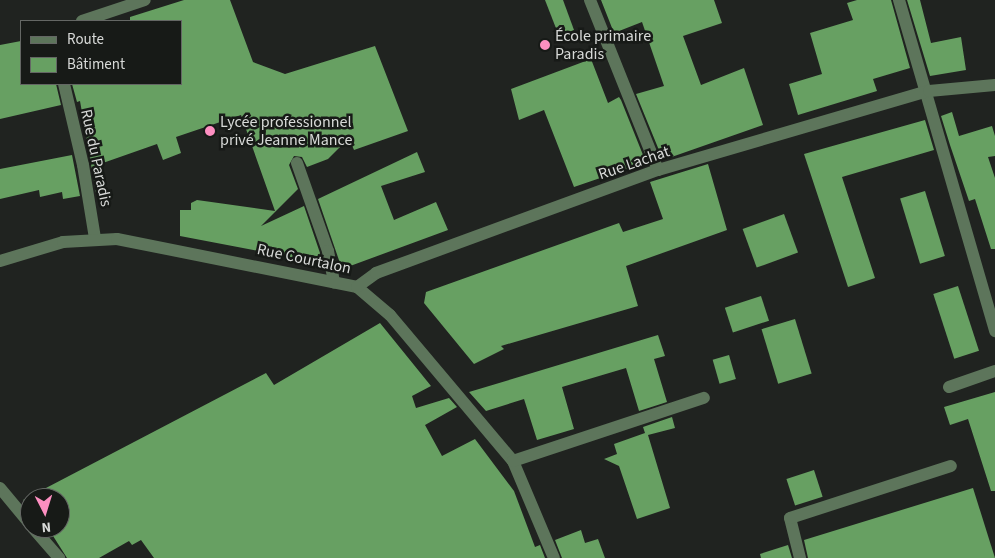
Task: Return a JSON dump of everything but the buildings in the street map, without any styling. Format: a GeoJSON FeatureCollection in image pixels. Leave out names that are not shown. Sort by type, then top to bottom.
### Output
{"type":"FeatureCollection","features":[{"type":"Feature","properties":{"kind":"street"},"geometry":{"type":"LineString","coordinates":[[85,20],[145,0]]}},
{"type":"Feature","properties":{"kind":"street"},"geometry":{"type":"LineString","coordinates":[[590,0],[658,170]]}},
{"type":"Feature","properties":{"kind":"street"},"geometry":{"type":"LineString","coordinates":[[899,0],[927,91],[995,331]]}},
{"type":"Feature","properties":{"kind":"street","name":"Rue du Paradis"},"geometry":{"type":"LineString","coordinates":[[64,85],[83,165],[95,238]]}},
{"type":"Feature","properties":{"kind":"street","name":"Rue Lachat"},"geometry":{"type":"LineString","coordinates":[[357,287],[376,274],[658,170],[927,91],[994,88]]}},
{"type":"Feature","properties":{"kind":"street"},"geometry":{"type":"LineString","coordinates":[[297,163],[328,251],[334,282]]}},
{"type":"Feature","properties":{"kind":"street","name":"Rue Courtalon"},"geometry":{"type":"LineString","coordinates":[[0,261],[56,244],[95,238],[143,243],[357,287],[390,314],[513,460],[554,558]]}},
{"type":"Feature","properties":{"kind":"street"},"geometry":{"type":"LineString","coordinates":[[949,387],[995,371]]}},
{"type":"Feature","properties":{"kind":"street"},"geometry":{"type":"LineString","coordinates":[[513,460],[704,398]]}},
{"type":"Feature","properties":{"kind":"street"},"geometry":{"type":"LineString","coordinates":[[800,558],[790,518],[951,466]]}},
{"type":"Feature","properties":{"kind":"street"},"geometry":{"type":"LineString","coordinates":[[0,488],[20,512]]}},
{"type":"Feature","properties":{"kind":"street"},"geometry":{"type":"LineString","coordinates":[[42,538],[59,558]]}},
{"type":"Feature","properties":{"kind":"place","name":"École primaire Paradis"},"geometry":{"type":"Point","coordinates":[545,45]}},
{"type":"Feature","properties":{"kind":"place","name":"Lycée professionnel privé Jeanne Mance"},"geometry":{"type":"Point","coordinates":[210,131]}}]}
